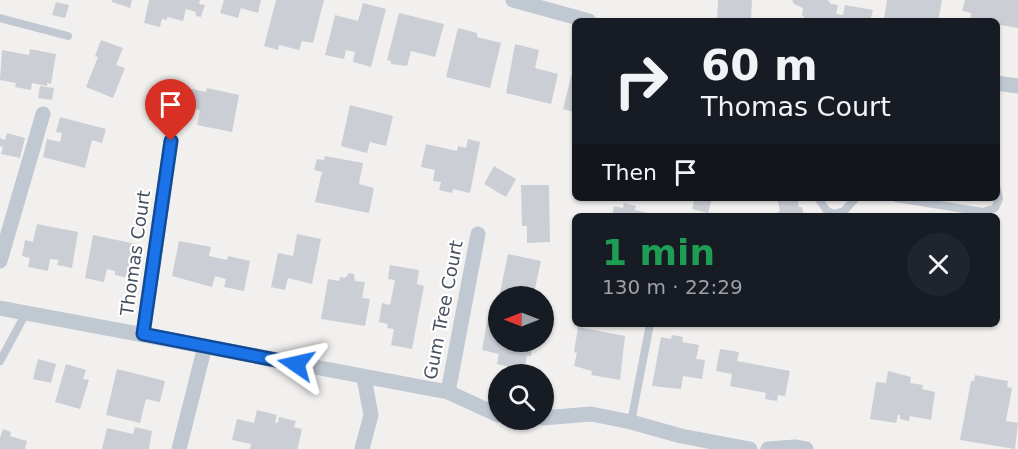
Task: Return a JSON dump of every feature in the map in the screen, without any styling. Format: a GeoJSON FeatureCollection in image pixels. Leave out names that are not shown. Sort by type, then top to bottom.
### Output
{"type":"FeatureCollection","features":[{"type":"Feature","properties":{"kind":"street"},"geometry":{"type":"LineString","coordinates":[[513,0],[578,18]]}},
{"type":"Feature","properties":{"kind":"street"},"geometry":{"type":"LineString","coordinates":[[1000,84],[1018,86]]}},
{"type":"Feature","properties":{"kind":"street"},"geometry":{"type":"LineString","coordinates":[[0,261],[43,114]]}},
{"type":"Feature","properties":{"kind":"street","name":"Thomas Court"},"geometry":{"type":"LineString","coordinates":[[143,334],[171,141]]}},
{"type":"Feature","properties":{"kind":"street","name":"Gum Tree Court"},"geometry":{"type":"LineString","coordinates":[[448,393],[478,234]]}},
{"type":"Feature","properties":{"kind":"street"},"geometry":{"type":"LineString","coordinates":[[0,308],[448,393],[488,411]]}},
{"type":"Feature","properties":{"kind":"street"},"geometry":{"type":"LineString","coordinates":[[179,449],[205,346]]}},
{"type":"Feature","properties":{"kind":"street"},"geometry":{"type":"LineString","coordinates":[[362,449],[371,415],[364,378]]}},
{"type":"Feature","properties":{"kind":"street"},"geometry":{"type":"LineString","coordinates":[[554,417],[591,414],[681,436],[750,449]]}},
{"type":"Feature","properties":{"kind":"street"},"geometry":{"type":"LineString","coordinates":[[768,449],[795,447],[806,449]]}},
{"type":"Feature","properties":{"kind":"lane"},"geometry":{"type":"LineString","coordinates":[[0,18],[68,36]]}},
{"type":"Feature","properties":{"kind":"lane"},"geometry":{"type":"LineString","coordinates":[[820,201],[827,211],[832,213]]}},
{"type":"Feature","properties":{"kind":"lane"},"geometry":{"type":"LineString","coordinates":[[837,213],[844,211],[853,201]]}},
{"type":"Feature","properties":{"kind":"lane"},"geometry":{"type":"LineString","coordinates":[[915,201],[983,212],[995,208],[998,201]]}},
{"type":"Feature","properties":{"kind":"lane"},"geometry":{"type":"LineString","coordinates":[[0,361],[26,313]]}},
{"type":"Feature","properties":{"kind":"lane"},"geometry":{"type":"LineString","coordinates":[[631,422],[649,327]]}},
{"type":"Feature","properties":{"kind":"building"},"geometry":{"type":"Polygon","coordinates":[[[112,0],[132,0],[130,8],[112,2],[112,0]]]}},
{"type":"Feature","properties":{"kind":"building"},"geometry":{"type":"Polygon","coordinates":[[[149,0],[200,0],[199,4],[205,5],[201,17],[196,16],[196,12],[186,9],[183,21],[167,17],[167,20],[162,19],[160,27],[144,23],[149,0]]]}},
{"type":"Feature","properties":{"kind":"building"},"geometry":{"type":"Polygon","coordinates":[[[224,0],[261,0],[258,13],[241,8],[238,18],[220,13],[224,0]]]}},
{"type":"Feature","properties":{"kind":"building"},"geometry":{"type":"Polygon","coordinates":[[[276,0],[324,0],[313,43],[302,41],[299,50],[279,45],[278,50],[264,46],[276,0]]]}},
{"type":"Feature","properties":{"kind":"building"},"geometry":{"type":"Polygon","coordinates":[[[718,0],[752,0],[751,18],[717,18],[718,0]]]}},
{"type":"Feature","properties":{"kind":"building"},"geometry":{"type":"Polygon","coordinates":[[[792,0],[828,0],[831,4],[838,5],[836,14],[843,15],[845,5],[873,10],[871,18],[805,18],[802,15],[803,8],[794,4],[792,0]]]}},
{"type":"Feature","properties":{"kind":"building"},"geometry":{"type":"Polygon","coordinates":[[[887,0],[942,0],[939,18],[884,18],[887,0]]]}},
{"type":"Feature","properties":{"kind":"building"},"geometry":{"type":"Polygon","coordinates":[[[965,0],[1018,0],[1018,28],[1000,25],[1000,18],[970,18],[971,13],[962,11],[965,0]]]}},
{"type":"Feature","properties":{"kind":"building"},"geometry":{"type":"Polygon","coordinates":[[[56,2],[69,5],[65,18],[52,15],[56,2]]]}},
{"type":"Feature","properties":{"kind":"building"},"geometry":{"type":"Polygon","coordinates":[[[363,3],[386,9],[371,67],[353,62],[355,52],[346,50],[344,59],[325,55],[335,15],[358,21],[363,3]]]}},
{"type":"Feature","properties":{"kind":"building"},"geometry":{"type":"Polygon","coordinates":[[[399,13],[444,24],[435,57],[411,51],[407,66],[391,64],[391,61],[387,60],[399,13]]]}},
{"type":"Feature","properties":{"kind":"building"},"geometry":{"type":"Polygon","coordinates":[[[458,28],[477,33],[477,37],[501,43],[490,88],[446,77],[458,28]]]}},
{"type":"Feature","properties":{"kind":"building"},"geometry":{"type":"Polygon","coordinates":[[[101,40],[123,48],[116,65],[125,68],[113,98],[86,87],[98,57],[95,56],[101,40]]]}},
{"type":"Feature","properties":{"kind":"building"},"geometry":{"type":"Polygon","coordinates":[[[515,44],[539,50],[535,68],[558,74],[551,104],[506,93],[515,44]]]}},
{"type":"Feature","properties":{"kind":"building"},"geometry":{"type":"Polygon","coordinates":[[[30,49],[56,54],[51,84],[47,83],[47,86],[32,83],[31,90],[15,87],[16,83],[0,80],[2,50],[29,55],[30,49]]]}},
{"type":"Feature","properties":{"kind":"building"},"geometry":{"type":"Polygon","coordinates":[[[572,73],[572,111],[563,109],[572,73]]]}},
{"type":"Feature","properties":{"kind":"building"},"geometry":{"type":"Polygon","coordinates":[[[40,86],[54,88],[52,100],[38,98],[40,86]]]}},
{"type":"Feature","properties":{"kind":"building"},"geometry":{"type":"Polygon","coordinates":[[[188,88],[206,92],[207,88],[239,95],[232,132],[197,125],[200,110],[184,107],[188,88]]]}},
{"type":"Feature","properties":{"kind":"building"},"geometry":{"type":"Polygon","coordinates":[[[350,105],[393,116],[386,146],[370,142],[367,153],[341,146],[350,105]]]}},
{"type":"Feature","properties":{"kind":"building"},"geometry":{"type":"Polygon","coordinates":[[[60,117],[106,129],[102,143],[92,140],[85,168],[43,157],[47,139],[60,142],[62,133],[56,132],[60,117]]]}},
{"type":"Feature","properties":{"kind":"building"},"geometry":{"type":"Polygon","coordinates":[[[7,133],[25,138],[20,158],[1,154],[3,147],[0,146],[0,138],[5,140],[7,133]]]}},
{"type":"Feature","properties":{"kind":"building"},"geometry":{"type":"Polygon","coordinates":[[[468,139],[480,142],[470,193],[453,189],[452,193],[439,190],[441,182],[433,181],[435,170],[421,167],[426,144],[457,151],[458,146],[466,148],[468,139]]]}},
{"type":"Feature","properties":{"kind":"building"},"geometry":{"type":"Polygon","coordinates":[[[325,156],[363,163],[359,184],[374,188],[369,213],[315,202],[322,172],[314,170],[317,159],[324,160],[325,156]]]}},
{"type":"Feature","properties":{"kind":"building"},"geometry":{"type":"Polygon","coordinates":[[[494,166],[516,179],[506,197],[484,184],[494,166]]]}},
{"type":"Feature","properties":{"kind":"building"},"geometry":{"type":"Polygon","coordinates":[[[521,185],[549,185],[550,242],[527,243],[527,226],[522,226],[521,185]]]}},
{"type":"Feature","properties":{"kind":"building"},"geometry":{"type":"Polygon","coordinates":[[[694,201],[711,201],[708,213],[692,209],[694,201]]]}},
{"type":"Feature","properties":{"kind":"building"},"geometry":{"type":"Polygon","coordinates":[[[778,201],[798,201],[803,213],[778,213],[780,211],[778,201]]]}},
{"type":"Feature","properties":{"kind":"building"},"geometry":{"type":"Polygon","coordinates":[[[624,203],[636,206],[635,210],[648,213],[613,213],[614,206],[623,208],[624,203]]]}},
{"type":"Feature","properties":{"kind":"building"},"geometry":{"type":"Polygon","coordinates":[[[37,224],[78,232],[72,268],[57,265],[59,260],[50,259],[48,271],[28,267],[30,258],[22,256],[25,240],[33,242],[37,224]]]}},
{"type":"Feature","properties":{"kind":"building"},"geometry":{"type":"Polygon","coordinates":[[[297,234],[321,239],[312,284],[288,278],[285,290],[271,287],[278,253],[293,256],[297,234]]]}},
{"type":"Feature","properties":{"kind":"building"},"geometry":{"type":"Polygon","coordinates":[[[93,235],[136,244],[129,278],[115,275],[115,271],[107,269],[104,282],[85,278],[93,235]]]}},
{"type":"Feature","properties":{"kind":"building"},"geometry":{"type":"Polygon","coordinates":[[[179,241],[211,247],[209,256],[227,260],[228,256],[250,261],[244,291],[224,287],[226,279],[215,276],[212,287],[172,276],[179,241]]]}},
{"type":"Feature","properties":{"kind":"building"},"geometry":{"type":"Polygon","coordinates":[[[508,254],[541,261],[535,286],[501,286],[508,254]]]}},
{"type":"Feature","properties":{"kind":"building"},"geometry":{"type":"Polygon","coordinates":[[[390,265],[419,270],[417,284],[424,286],[412,349],[391,345],[394,329],[387,328],[388,324],[379,322],[382,303],[390,305],[395,280],[388,279],[390,265]]]}},
{"type":"Feature","properties":{"kind":"building"},"geometry":{"type":"Polygon","coordinates":[[[349,273],[354,274],[355,281],[365,282],[362,298],[370,299],[365,326],[321,319],[328,279],[339,281],[340,277],[345,278],[349,273]]]}},
{"type":"Feature","properties":{"kind":"building"},"geometry":{"type":"Polygon","coordinates":[[[488,316],[488,351],[482,350],[488,316]]]}},
{"type":"Feature","properties":{"kind":"building"},"geometry":{"type":"Polygon","coordinates":[[[578,327],[625,336],[620,380],[591,375],[592,371],[574,366],[578,327]]]}},
{"type":"Feature","properties":{"kind":"building"},"geometry":{"type":"Polygon","coordinates":[[[672,335],[683,337],[682,342],[699,345],[696,359],[705,360],[702,379],[683,376],[681,389],[652,386],[661,337],[671,339],[672,335]]]}},
{"type":"Feature","properties":{"kind":"building"},"geometry":{"type":"Polygon","coordinates":[[[720,349],[739,352],[737,361],[790,371],[785,396],[778,395],[777,401],[765,399],[766,393],[730,386],[732,374],[716,371],[720,349]]]}},
{"type":"Feature","properties":{"kind":"building"},"geometry":{"type":"Polygon","coordinates":[[[490,352],[532,352],[531,356],[527,356],[525,364],[497,364],[499,354],[490,352]]]}},
{"type":"Feature","properties":{"kind":"building"},"geometry":{"type":"Polygon","coordinates":[[[38,359],[56,364],[51,383],[33,379],[38,359]]]}},
{"type":"Feature","properties":{"kind":"building"},"geometry":{"type":"Polygon","coordinates":[[[66,364],[86,370],[83,379],[89,380],[80,409],[55,402],[66,364]]]}},
{"type":"Feature","properties":{"kind":"building"},"geometry":{"type":"Polygon","coordinates":[[[117,369],[165,381],[160,402],[146,399],[140,423],[106,415],[117,369]]]}},
{"type":"Feature","properties":{"kind":"building"},"geometry":{"type":"Polygon","coordinates":[[[888,371],[911,377],[910,383],[923,385],[922,389],[935,392],[931,420],[910,416],[909,421],[900,419],[900,415],[896,423],[870,419],[876,382],[886,383],[888,371]]]}},
{"type":"Feature","properties":{"kind":"building"},"geometry":{"type":"Polygon","coordinates":[[[975,375],[1008,381],[1007,387],[1012,388],[1006,421],[1018,423],[1015,449],[960,440],[971,381],[974,381],[975,375]]]}},
{"type":"Feature","properties":{"kind":"building"},"geometry":{"type":"Polygon","coordinates":[[[257,410],[277,415],[275,422],[278,423],[279,417],[296,421],[294,427],[302,429],[297,449],[250,449],[251,444],[232,440],[237,419],[254,423],[257,410]]]}},
{"type":"Feature","properties":{"kind":"building"},"geometry":{"type":"Polygon","coordinates":[[[135,427],[152,431],[149,449],[102,449],[107,428],[133,434],[135,427]]]}},
{"type":"Feature","properties":{"kind":"building"},"geometry":{"type":"Polygon","coordinates":[[[3,429],[11,432],[10,436],[27,441],[25,449],[0,449],[3,429]]]}},
{"type":"Feature","properties":{"kind":"route"},"geometry":{"type":"LineString","coordinates":[[171,141],[143,334],[296,364]]}}]}
